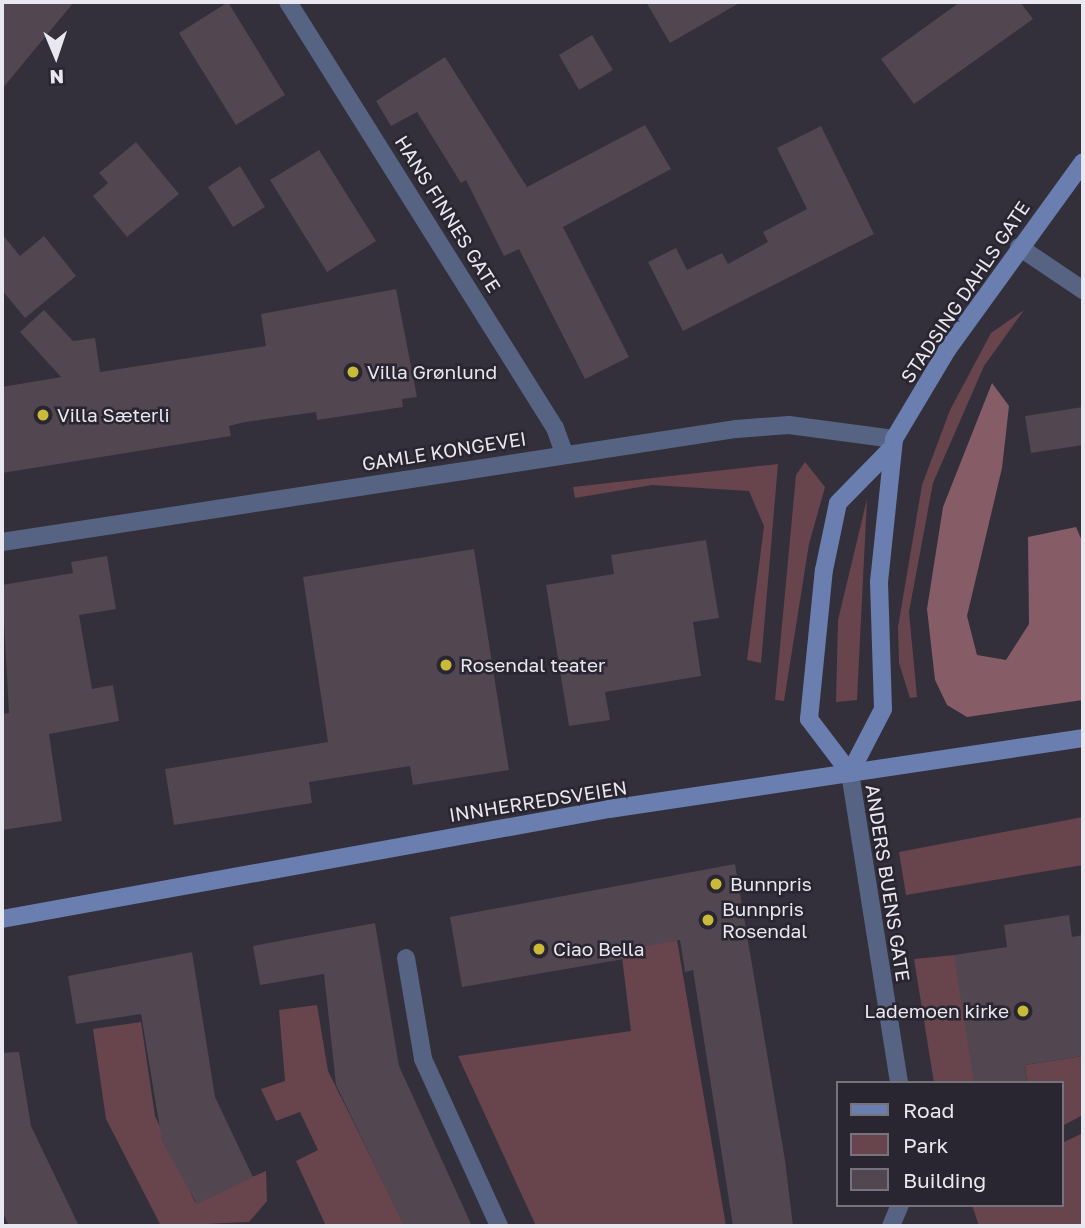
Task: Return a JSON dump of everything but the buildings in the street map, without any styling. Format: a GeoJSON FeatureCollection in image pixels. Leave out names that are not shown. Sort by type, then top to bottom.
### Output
{"type":"FeatureCollection","features":[{"type":"Feature","properties":{"kind":"main road","name":"STADSING DAHLS GATE"},"geometry":{"type":"LineString","coordinates":[[892,445],[877,648],[883,709],[850,773],[809,719],[824,570],[838,503],[892,445],[1018,247],[1083,162]]}},
{"type":"Feature","properties":{"kind":"main road","name":"INNHERREDSVEIEN"},"geometry":{"type":"LineString","coordinates":[[2,919],[400,845],[1083,738]]}},
{"type":"Feature","properties":{"kind":"street","name":"HANS FINNES GATE"},"geometry":{"type":"LineString","coordinates":[[288,2],[533,393],[564,453]]}},
{"type":"Feature","properties":{"kind":"street"},"geometry":{"type":"LineString","coordinates":[[1018,247],[1083,290]]}},
{"type":"Feature","properties":{"kind":"street","name":"GAMLE KONGEVEI"},"geometry":{"type":"LineString","coordinates":[[2,542],[564,453],[789,425],[892,445]]}},
{"type":"Feature","properties":{"kind":"street","name":"ANDERS BUENS GATE"},"geometry":{"type":"LineString","coordinates":[[850,773],[899,1081]]}},
{"type":"Feature","properties":{"kind":"street"},"geometry":{"type":"LineString","coordinates":[[406,957],[423,1059],[499,1226]]}},
{"type":"Feature","properties":{"kind":"street"},"geometry":{"type":"LineString","coordinates":[[892,1225],[899,1207]]}},
{"type":"Feature","properties":{"kind":"green space"},"geometry":{"type":"Polygon","coordinates":[[[1024,310],[984,366],[933,483],[909,612],[917,697],[910,698],[899,663],[898,627],[922,485],[950,410],[991,333],[1024,310]]]}},
{"type":"Feature","properties":{"kind":"green space"},"geometry":{"type":"Polygon","coordinates":[[[805,462],[825,487],[809,544],[784,701],[775,700],[796,475],[805,462]]]}},
{"type":"Feature","properties":{"kind":"green space"},"geometry":{"type":"Polygon","coordinates":[[[778,464],[761,663],[747,660],[764,526],[749,491],[652,485],[575,498],[573,487],[778,464]]]}},
{"type":"Feature","properties":{"kind":"green space"},"geometry":{"type":"Polygon","coordinates":[[[867,499],[857,700],[836,702],[838,620],[867,499]]]}},
{"type":"Feature","properties":{"kind":"green space"},"geometry":{"type":"Polygon","coordinates":[[[1083,817],[1083,865],[906,895],[899,852],[1083,817]]]}},
{"type":"Feature","properties":{"kind":"green space"},"geometry":{"type":"Polygon","coordinates":[[[677,940],[726,1226],[536,1226],[458,1056],[631,1031],[621,949],[677,940]]]}},
{"type":"Feature","properties":{"kind":"green space"},"geometry":{"type":"Polygon","coordinates":[[[955,955],[975,1081],[934,1081],[914,959],[955,955]]]}},
{"type":"Feature","properties":{"kind":"green space"},"geometry":{"type":"Polygon","coordinates":[[[317,1005],[328,1071],[405,1226],[326,1226],[296,1161],[318,1150],[300,1112],[276,1121],[261,1089],[285,1081],[279,1010],[317,1005]]]}},
{"type":"Feature","properties":{"kind":"green space"},"geometry":{"type":"Polygon","coordinates":[[[141,1022],[155,1116],[195,1202],[266,1171],[267,1201],[249,1222],[161,1226],[106,1119],[93,1029],[141,1022]]]}},
{"type":"Feature","properties":{"kind":"green space"},"geometry":{"type":"Polygon","coordinates":[[[1083,1056],[1083,1115],[1064,1125],[1064,1081],[1027,1081],[1025,1065],[1083,1056]]]}},
{"type":"Feature","properties":{"kind":"green space"},"geometry":{"type":"Polygon","coordinates":[[[1083,1133],[1083,1226],[979,1226],[973,1207],[1064,1207],[1064,1142],[1083,1133]]]}},
{"type":"Feature","properties":{"kind":"shaded area"},"geometry":{"type":"Polygon","coordinates":[[[992,383],[1009,406],[1002,468],[967,616],[977,655],[1006,660],[1029,624],[1028,537],[1076,527],[1083,543],[1083,700],[967,717],[947,705],[935,680],[927,609],[943,507],[992,383]]]}},
{"type":"Feature","properties":{"kind":"place","name":"Villa Grønlund"},"geometry":{"type":"Point","coordinates":[353,372]}},
{"type":"Feature","properties":{"kind":"place","name":"Villa Sæterli"},"geometry":{"type":"Point","coordinates":[43,415]}},
{"type":"Feature","properties":{"kind":"place","name":"Rosendal teater"},"geometry":{"type":"Point","coordinates":[446,665]}},
{"type":"Feature","properties":{"kind":"place","name":"Bunnpris"},"geometry":{"type":"Point","coordinates":[716,884]}},
{"type":"Feature","properties":{"kind":"place","name":"Bunnpris Rosendal"},"geometry":{"type":"Point","coordinates":[708,920]}},
{"type":"Feature","properties":{"kind":"place","name":"Ciao Bella"},"geometry":{"type":"Point","coordinates":[539,949]}},
{"type":"Feature","properties":{"kind":"place","name":"Lademoen kirke"},"geometry":{"type":"Point","coordinates":[1023,1011]}}]}
